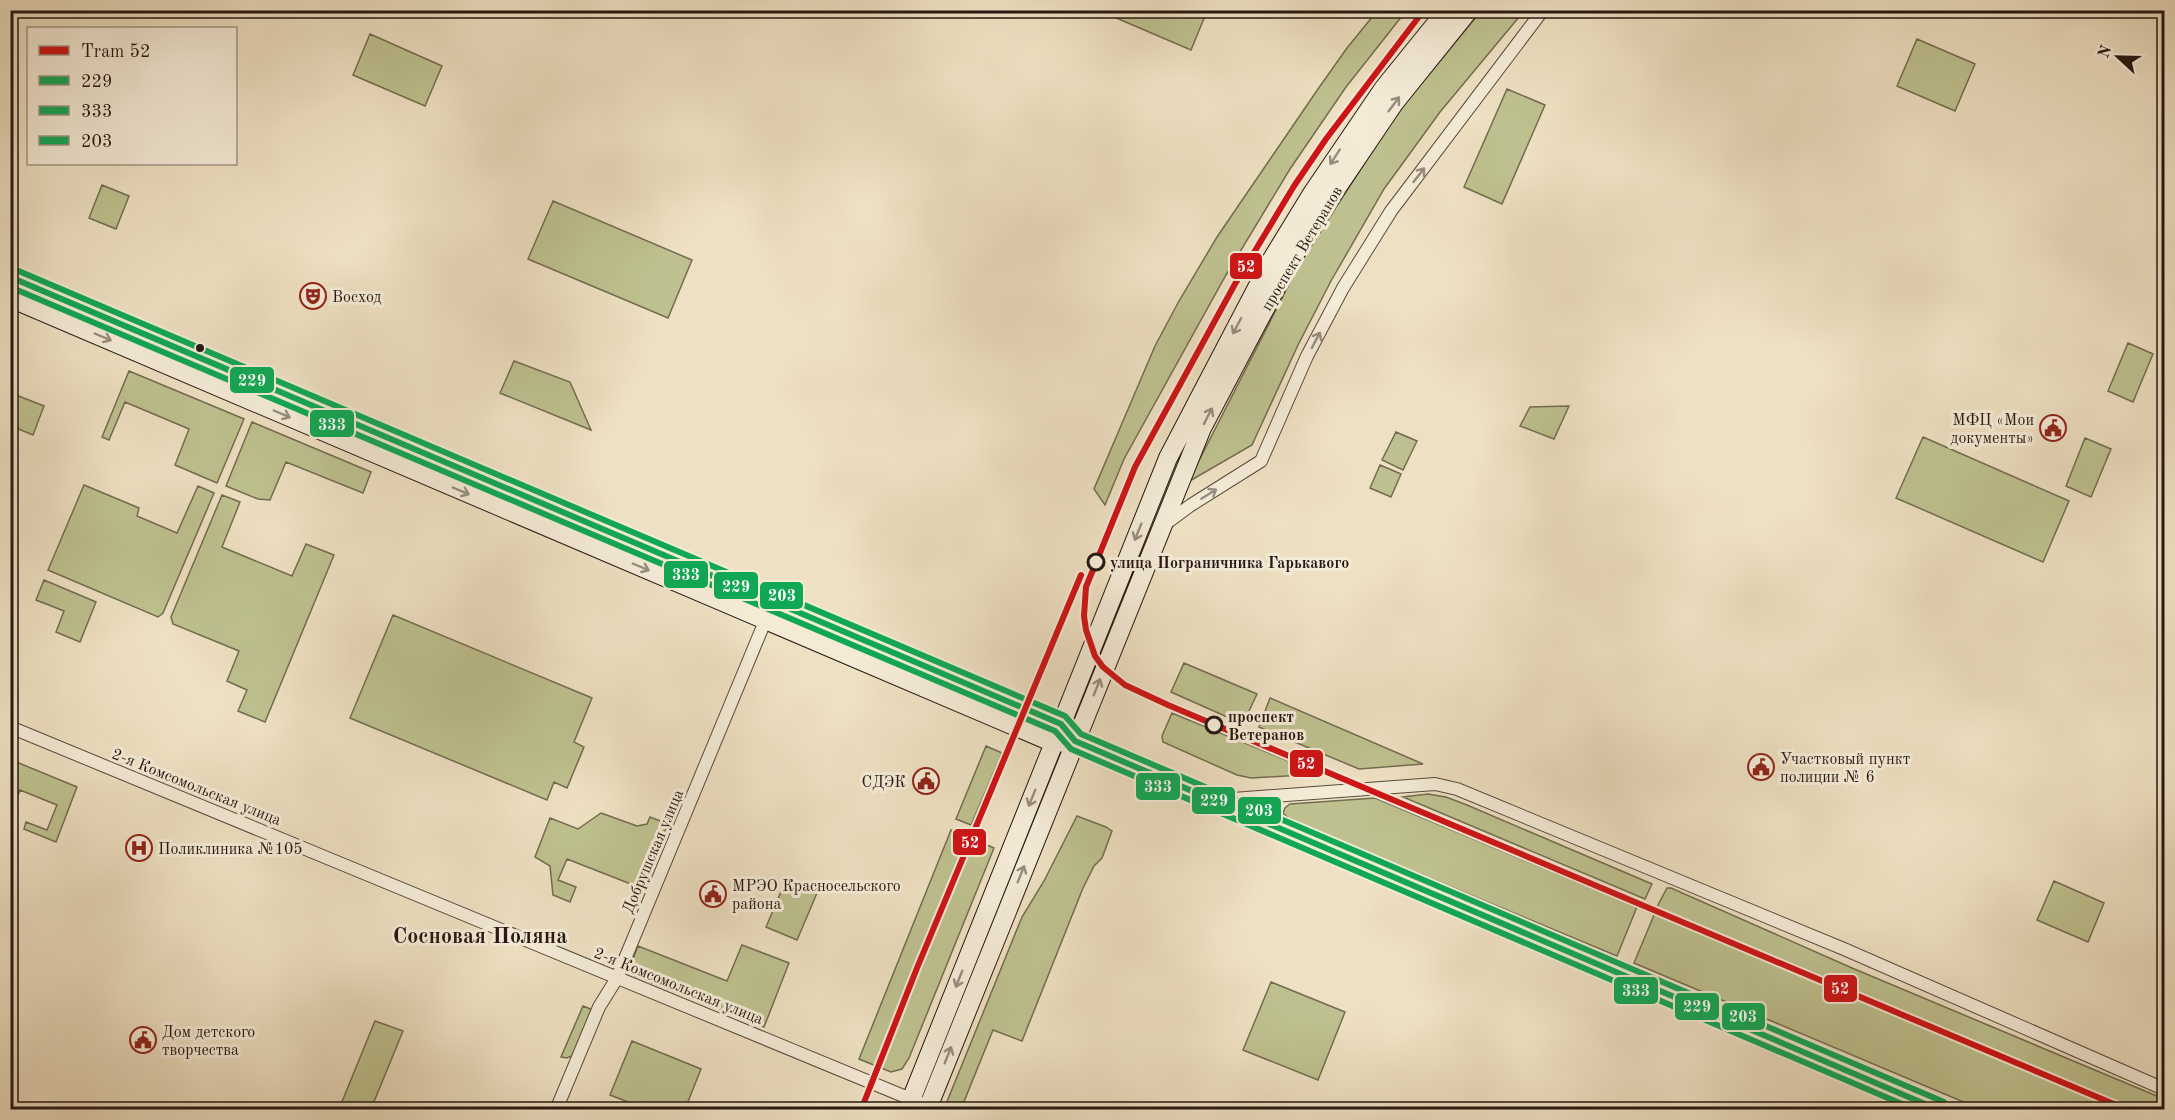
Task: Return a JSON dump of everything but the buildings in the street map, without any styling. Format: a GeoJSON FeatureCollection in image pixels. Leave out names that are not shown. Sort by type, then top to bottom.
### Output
{"type":"FeatureCollection","features":[{"type":"Feature","properties":{"kind":"street","name":"проспект Ветеранов"},"geometry":{"type":"LineString","coordinates":[[922,1107],[1061,724],[1168,458],[1272,259],[1313,192],[1359,121],[1447,10]]}},
{"type":"Feature","properties":{"kind":"street","name":"проспект Ветеранов"},"geometry":{"type":"LineString","coordinates":[[922,1107],[1075,741],[1202,428],[1288,265],[1372,134],[1469,10]]}},
{"type":"Feature","properties":{"kind":"street"},"geometry":{"type":"LineString","coordinates":[[1161,528],[1191,505],[1261,461],[1307,356],[1343,288],[1391,212],[1543,10]]}},
{"type":"Feature","properties":{"kind":"street"},"geometry":{"type":"LineString","coordinates":[[10,277],[1061,724],[1075,741],[1940,1110]]}},
{"type":"Feature","properties":{"kind":"street"},"geometry":{"type":"LineString","coordinates":[[10,298],[1054,743],[1075,741]]}},
{"type":"Feature","properties":{"kind":"street","name":"Добрушская улица"},"geometry":{"type":"LineString","coordinates":[[556,1110],[599,1007],[617,978],[773,602]]}},
{"type":"Feature","properties":{"kind":"street","name":"2-я Комсомольская улица"},"geometry":{"type":"LineString","coordinates":[[10,727],[922,1107]]}},
{"type":"Feature","properties":{"kind":"street"},"geometry":{"type":"LineString","coordinates":[[1216,800],[1434,784],[1456,789],[1844,949],[2164,1089]]}},
{"type":"Feature","properties":{"kind":"green space"},"geometry":{"type":"Polygon","coordinates":[[[1109,10],[1207,11],[1191,50],[1107,14],[1109,10]]]}},
{"type":"Feature","properties":{"kind":"green space"},"geometry":{"type":"Polygon","coordinates":[[[1377,11],[1406,11],[1346,87],[1290,169],[1226,275],[1124,459],[1105,505],[1094,489],[1155,346],[1179,301],[1217,237],[1318,89],[1377,11]]]}},
{"type":"Feature","properties":{"kind":"green space"},"geometry":{"type":"Polygon","coordinates":[[[1481,11],[1524,11],[1440,112],[1384,189],[1331,281],[1298,345],[1252,445],[1188,482],[1299,265],[1395,116],[1481,11]]]}},
{"type":"Feature","properties":{"kind":"green space"},"geometry":{"type":"Polygon","coordinates":[[[370,34],[442,66],[425,106],[353,75],[370,34]]]}},
{"type":"Feature","properties":{"kind":"green space"},"geometry":{"type":"Polygon","coordinates":[[[1917,39],[1975,64],[1955,111],[1897,86],[1917,39]]]}},
{"type":"Feature","properties":{"kind":"green space"},"geometry":{"type":"Polygon","coordinates":[[[1507,89],[1545,105],[1502,204],[1464,187],[1507,89]]]}},
{"type":"Feature","properties":{"kind":"green space"},"geometry":{"type":"Polygon","coordinates":[[[102,185],[129,196],[116,229],[89,218],[102,185]]]}},
{"type":"Feature","properties":{"kind":"green space"},"geometry":{"type":"Polygon","coordinates":[[[553,201],[692,260],[668,318],[528,259],[553,201]]]}},
{"type":"Feature","properties":{"kind":"green space"},"geometry":{"type":"Polygon","coordinates":[[[2128,343],[2153,354],[2133,402],[2108,391],[2128,343]]]}},
{"type":"Feature","properties":{"kind":"green space"},"geometry":{"type":"Polygon","coordinates":[[[514,361],[570,382],[591,430],[500,393],[514,361]]]}},
{"type":"Feature","properties":{"kind":"green space"},"geometry":{"type":"Polygon","coordinates":[[[129,371],[244,419],[217,483],[175,465],[189,429],[125,402],[109,440],[102,437],[129,371]]]}},
{"type":"Feature","properties":{"kind":"green space"},"geometry":{"type":"Polygon","coordinates":[[[11,393],[44,406],[33,435],[11,426],[11,393]]]}},
{"type":"Feature","properties":{"kind":"green space"},"geometry":{"type":"Polygon","coordinates":[[[1569,406],[1554,439],[1520,426],[1530,407],[1569,406]]]}},
{"type":"Feature","properties":{"kind":"green space"},"geometry":{"type":"Polygon","coordinates":[[[252,422],[371,472],[363,493],[286,462],[270,500],[258,499],[226,486],[252,422]]]}},
{"type":"Feature","properties":{"kind":"green space"},"geometry":{"type":"Polygon","coordinates":[[[1396,432],[1417,441],[1403,470],[1382,460],[1396,432]]]}},
{"type":"Feature","properties":{"kind":"green space"},"geometry":{"type":"Polygon","coordinates":[[[1923,437],[2069,501],[2043,562],[1896,498],[1923,437]]]}},
{"type":"Feature","properties":{"kind":"green space"},"geometry":{"type":"Polygon","coordinates":[[[2085,438],[2111,449],[2091,497],[2066,486],[2085,438]]]}},
{"type":"Feature","properties":{"kind":"green space"},"geometry":{"type":"Polygon","coordinates":[[[1380,465],[1401,474],[1391,497],[1370,488],[1380,465]]]}},
{"type":"Feature","properties":{"kind":"green space"},"geometry":{"type":"Polygon","coordinates":[[[84,485],[139,508],[137,516],[177,533],[198,486],[214,493],[163,613],[158,617],[48,570],[84,485]]]}},
{"type":"Feature","properties":{"kind":"green space"},"geometry":{"type":"Polygon","coordinates":[[[222,495],[240,502],[222,547],[292,576],[306,544],[334,555],[265,722],[238,711],[247,690],[227,681],[239,651],[173,624],[171,617],[222,495]]]}},
{"type":"Feature","properties":{"kind":"green space"},"geometry":{"type":"Polygon","coordinates":[[[44,580],[96,602],[80,642],[56,632],[64,611],[36,600],[44,580]]]}},
{"type":"Feature","properties":{"kind":"green space"},"geometry":{"type":"Polygon","coordinates":[[[393,615],[592,698],[574,742],[584,747],[567,788],[554,782],[547,800],[350,718],[393,615]]]}},
{"type":"Feature","properties":{"kind":"green space"},"geometry":{"type":"Polygon","coordinates":[[[1184,663],[1257,694],[1243,724],[1171,692],[1184,663]]]}},
{"type":"Feature","properties":{"kind":"green space"},"geometry":{"type":"Polygon","coordinates":[[[1270,698],[1423,764],[1359,769],[1259,727],[1270,698]]]}},
{"type":"Feature","properties":{"kind":"green space"},"geometry":{"type":"Polygon","coordinates":[[[1172,713],[1320,774],[1251,778],[1237,775],[1163,742],[1162,736],[1172,713]]]}},
{"type":"Feature","properties":{"kind":"green space"},"geometry":{"type":"Polygon","coordinates":[[[986,746],[1002,753],[971,825],[956,819],[986,746]]]}},
{"type":"Feature","properties":{"kind":"green space"},"geometry":{"type":"Polygon","coordinates":[[[14,761],[77,787],[56,842],[24,829],[26,822],[47,830],[57,805],[20,790],[11,814],[11,769],[14,761]]]}},
{"type":"Feature","properties":{"kind":"green space"},"geometry":{"type":"Polygon","coordinates":[[[1428,794],[1446,797],[1467,805],[1652,884],[1645,899],[1403,797],[1428,794]]]}},
{"type":"Feature","properties":{"kind":"green space"},"geometry":{"type":"Polygon","coordinates":[[[1375,798],[1637,907],[1617,956],[1290,820],[1283,813],[1290,804],[1375,798]]]}},
{"type":"Feature","properties":{"kind":"green space"},"geometry":{"type":"Polygon","coordinates":[[[601,813],[637,826],[647,824],[650,817],[668,824],[641,888],[567,859],[558,880],[576,887],[570,902],[553,895],[550,866],[535,857],[550,818],[578,829],[601,813]]]}},
{"type":"Feature","properties":{"kind":"green space"},"geometry":{"type":"Polygon","coordinates":[[[1077,816],[1112,831],[1102,858],[1094,866],[1083,888],[1022,1041],[993,1030],[961,1109],[944,1109],[1022,917],[1044,881],[1077,816]]]}},
{"type":"Feature","properties":{"kind":"green space"},"geometry":{"type":"Polygon","coordinates":[[[951,830],[994,848],[909,1058],[902,1069],[891,1072],[859,1059],[951,830]]]}},
{"type":"Feature","properties":{"kind":"green space"},"geometry":{"type":"Polygon","coordinates":[[[786,880],[817,893],[797,940],[766,927],[786,880]]]}},
{"type":"Feature","properties":{"kind":"green space"},"geometry":{"type":"Polygon","coordinates":[[[2054,881],[2104,903],[2088,942],[2037,920],[2054,881]]]}},
{"type":"Feature","properties":{"kind":"green space"},"geometry":{"type":"Polygon","coordinates":[[[1667,888],[2164,1099],[2164,1109],[1980,1109],[1634,963],[1667,888]]]}},
{"type":"Feature","properties":{"kind":"green space"},"geometry":{"type":"Polygon","coordinates":[[[742,945],[789,963],[764,1027],[632,975],[629,969],[638,946],[727,981],[742,945]]]}},
{"type":"Feature","properties":{"kind":"green space"},"geometry":{"type":"Polygon","coordinates":[[[1271,982],[1345,1012],[1318,1080],[1243,1050],[1271,982]]]}},
{"type":"Feature","properties":{"kind":"green space"},"geometry":{"type":"Polygon","coordinates":[[[583,1006],[593,1010],[574,1055],[567,1058],[561,1057],[583,1006]]]}},
{"type":"Feature","properties":{"kind":"green space"},"geometry":{"type":"Polygon","coordinates":[[[375,1021],[403,1031],[371,1109],[339,1109],[375,1021]]]}},
{"type":"Feature","properties":{"kind":"green space"},"geometry":{"type":"Polygon","coordinates":[[[632,1041],[701,1069],[685,1109],[646,1109],[610,1095],[632,1041]]]}},
{"type":"Feature","properties":{"kind":"tram line","name":"52"},"geometry":{"type":"LineString","coordinates":[[1424,10],[1326,139],[1294,186],[1235,284],[1135,467],[1086,587],[1084,616],[1095,656],[1103,667],[1125,685],[1168,705],[2128,1110]]}},
{"type":"Feature","properties":{"kind":"tram line","name":"52"},"geometry":{"type":"LineString","coordinates":[[861,1110],[917,968],[1081,575]]}},
{"type":"Feature","properties":{"kind":"transit line","name":"203"},"geometry":{"type":"LineString","coordinates":[[14,269],[1065,716],[1081,734],[1944,1102]]}},
{"type":"Feature","properties":{"kind":"transit line","name":"229"},"geometry":{"type":"LineString","coordinates":[[10,277],[1061,724],[1075,741],[1939,1110]]}},
{"type":"Feature","properties":{"kind":"transit line","name":"333"},"geometry":{"type":"LineString","coordinates":[[10,287],[1055,731],[1071,749],[1916,1110]]}},
{"type":"Feature","properties":{"kind":"place","name":"Восход"},"geometry":{"type":"Point","coordinates":[313,296]}},
{"type":"Feature","properties":{"kind":"place","name":"МФЦ «Мои документы»"},"geometry":{"type":"Point","coordinates":[2053,428]}},
{"type":"Feature","properties":{"kind":"place","name":"улица Пограничника Гарькавого"},"geometry":{"type":"Point","coordinates":[1096,562]}},
{"type":"Feature","properties":{"kind":"place","name":"проспект Ветеранов"},"geometry":{"type":"Point","coordinates":[1214,725]}},
{"type":"Feature","properties":{"kind":"place","name":"Участковый пункт полиции № 6"},"geometry":{"type":"Point","coordinates":[1761,767]}},
{"type":"Feature","properties":{"kind":"place","name":"СДЭК"},"geometry":{"type":"Point","coordinates":[926,781]}},
{"type":"Feature","properties":{"kind":"place","name":"Поликлиника №105"},"geometry":{"type":"Point","coordinates":[139,848]}},
{"type":"Feature","properties":{"kind":"place","name":"МРЭО Красносельского района"},"geometry":{"type":"Point","coordinates":[713,894]}},
{"type":"Feature","properties":{"kind":"place","name":"Дом детского творчества"},"geometry":{"type":"Point","coordinates":[143,1040]}},
{"type":"Feature","properties":{"kind":"district","name":"Сосновая Поляна"},"geometry":{"type":"Point","coordinates":[480,935]}}]}
